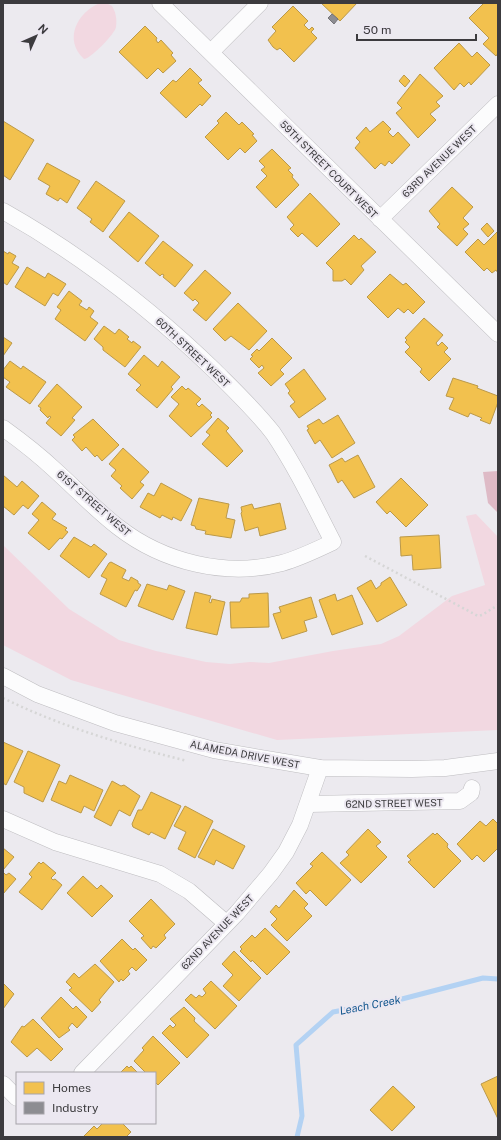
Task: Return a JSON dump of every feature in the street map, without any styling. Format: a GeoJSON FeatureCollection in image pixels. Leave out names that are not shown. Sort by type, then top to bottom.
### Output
{"type":"FeatureCollection","features":[{"type":"Feature","properties":{"kind":"street","name":"59TH STREET COURT WEST"},"geometry":{"type":"LineString","coordinates":[[160,3],[498,334]]}},
{"type":"Feature","properties":{"kind":"street"},"geometry":{"type":"LineString","coordinates":[[211,52],[260,3]]}},
{"type":"Feature","properties":{"kind":"street","name":"63RD AVENUE WEST"},"geometry":{"type":"LineString","coordinates":[[380,218],[498,104]]}},
{"type":"Feature","properties":{"kind":"street","name":"60TH STREET WEST"},"geometry":{"type":"LineString","coordinates":[[3,211],[58,244],[138,303],[188,345],[235,391],[271,432],[287,455],[332,542]]}},
{"type":"Feature","properties":{"kind":"street","name":"61ST STREET WEST"},"geometry":{"type":"LineString","coordinates":[[3,428],[54,469],[118,527],[136,540],[175,558],[207,566],[253,568],[281,563],[332,542]]}},
{"type":"Feature","properties":{"kind":"street","name":"ALAMEDA DRIVE WEST"},"geometry":{"type":"LineString","coordinates":[[3,676],[37,694],[115,723],[214,750],[320,768],[425,769],[498,761]]}},
{"type":"Feature","properties":{"kind":"street","name":"62ND AVENUE WEST"},"geometry":{"type":"LineString","coordinates":[[83,1072],[252,896],[286,852],[309,804],[320,768]]}},
{"type":"Feature","properties":{"kind":"street","name":"62ND STREET WEST"},"geometry":{"type":"LineString","coordinates":[[309,804],[460,801],[471,793],[472,788]]}},
{"type":"Feature","properties":{"kind":"street"},"geometry":{"type":"LineString","coordinates":[[3,819],[55,842],[160,874],[189,891],[226,924]]}},
{"type":"Feature","properties":{"kind":"street"},"geometry":{"type":"LineString","coordinates":[[3,1084],[16,1097]]}},
{"type":"Feature","properties":{"kind":"path"},"geometry":{"type":"LineString","coordinates":[[365,556],[478,616],[498,605]]}},
{"type":"Feature","properties":{"kind":"path"},"geometry":{"type":"LineString","coordinates":[[3,698],[65,725],[116,742],[189,761]]}},
{"type":"Feature","properties":{"kind":"shaded area"},"geometry":{"type":"Polygon","coordinates":[[[100,3],[106,3],[112,6],[116,16],[116,27],[102,46],[84,59],[74,44],[76,27],[79,20],[85,13],[100,3]]]}},
{"type":"Feature","properties":{"kind":"shaded area"},"geometry":{"type":"Polygon","coordinates":[[[498,471],[498,513],[488,503],[483,472],[498,471]]]}},
{"type":"Feature","properties":{"kind":"shaded area"},"geometry":{"type":"Polygon","coordinates":[[[476,514],[498,537],[498,730],[277,740],[71,680],[3,645],[3,545],[69,609],[119,640],[156,651],[206,662],[230,664],[250,662],[269,663],[381,644],[399,636],[452,596],[485,585],[466,516],[476,514]]]}},
{"type":"Feature","properties":{"kind":"building: Homes"},"geometry":{"type":"Polygon","coordinates":[[[321,3],[357,3],[340,21],[321,3]]]}},
{"type":"Feature","properties":{"kind":"building: Homes"},"geometry":{"type":"Polygon","coordinates":[[[484,3],[498,3],[498,53],[496,56],[483,44],[489,38],[469,18],[484,3]]]}},
{"type":"Feature","properties":{"kind":"building: Homes"},"geometry":{"type":"Polygon","coordinates":[[[293,6],[308,21],[304,25],[309,30],[312,27],[314,29],[311,32],[317,38],[294,62],[280,48],[277,50],[273,47],[268,40],[276,31],[272,27],[293,6]]]}},
{"type":"Feature","properties":{"kind":"building: Homes"},"geometry":{"type":"Polygon","coordinates":[[[145,26],[157,38],[156,40],[158,43],[161,40],[173,53],[171,55],[176,61],[163,73],[158,68],[147,79],[119,52],[145,26]]]}},
{"type":"Feature","properties":{"kind":"building: Homes"},"geometry":{"type":"Polygon","coordinates":[[[459,43],[472,57],[477,52],[490,65],[471,85],[469,82],[464,87],[460,83],[454,90],[434,68],[459,43]]]}},
{"type":"Feature","properties":{"kind":"building: Homes"},"geometry":{"type":"Polygon","coordinates":[[[190,68],[202,80],[198,83],[211,96],[202,106],[200,104],[186,118],[160,93],[173,80],[176,82],[190,68]]]}},
{"type":"Feature","properties":{"kind":"building: Homes"},"geometry":{"type":"Polygon","coordinates":[[[420,74],[443,96],[436,102],[440,106],[430,114],[436,120],[418,138],[396,113],[402,108],[397,103],[420,74]]]}},
{"type":"Feature","properties":{"kind":"building: Homes"},"geometry":{"type":"Polygon","coordinates":[[[404,75],[410,81],[405,87],[399,81],[404,75]]]}},
{"type":"Feature","properties":{"kind":"building: Homes"},"geometry":{"type":"Polygon","coordinates":[[[226,112],[239,125],[242,122],[254,134],[252,135],[257,141],[245,153],[240,148],[228,160],[205,137],[219,123],[217,121],[226,112]]]}},
{"type":"Feature","properties":{"kind":"building: Homes"},"geometry":{"type":"Polygon","coordinates":[[[3,121],[34,140],[10,180],[3,175],[3,121]]]}},
{"type":"Feature","properties":{"kind":"building: Homes"},"geometry":{"type":"Polygon","coordinates":[[[383,121],[391,129],[388,132],[393,137],[398,132],[410,145],[392,164],[389,161],[385,166],[381,163],[375,169],[355,148],[360,142],[356,138],[366,127],[370,132],[383,121]]]}},
{"type":"Feature","properties":{"kind":"building: Homes"},"geometry":{"type":"Polygon","coordinates":[[[272,149],[291,168],[288,170],[299,185],[276,208],[256,187],[267,176],[261,170],[265,167],[259,161],[272,149]]]}},
{"type":"Feature","properties":{"kind":"building: Homes"},"geometry":{"type":"Polygon","coordinates":[[[47,163],[80,181],[67,203],[60,198],[58,201],[46,194],[50,186],[38,179],[47,163]]]}},
{"type":"Feature","properties":{"kind":"building: Homes"},"geometry":{"type":"Polygon","coordinates":[[[96,181],[125,201],[103,232],[90,222],[92,219],[77,208],[96,181]]]}},
{"type":"Feature","properties":{"kind":"building: Homes"},"geometry":{"type":"Polygon","coordinates":[[[452,187],[473,207],[463,218],[469,224],[463,229],[468,234],[457,246],[437,227],[440,224],[429,211],[452,187]]]}},
{"type":"Feature","properties":{"kind":"building: Homes"},"geometry":{"type":"Polygon","coordinates":[[[310,193],[340,224],[317,247],[302,233],[298,237],[290,229],[294,225],[287,217],[310,193]]]}},
{"type":"Feature","properties":{"kind":"building: Homes"},"geometry":{"type":"Polygon","coordinates":[[[129,212],[159,236],[138,262],[109,237],[129,212]]]}},
{"type":"Feature","properties":{"kind":"building: Homes"},"geometry":{"type":"Polygon","coordinates":[[[487,223],[494,231],[488,237],[481,229],[487,223]]]}},
{"type":"Feature","properties":{"kind":"building: Homes"},"geometry":{"type":"Polygon","coordinates":[[[498,231],[498,273],[496,270],[492,273],[487,268],[484,271],[465,252],[478,239],[484,245],[498,231]]]}},
{"type":"Feature","properties":{"kind":"building: Homes"},"geometry":{"type":"Polygon","coordinates":[[[354,235],[359,240],[361,238],[376,252],[361,266],[364,270],[351,285],[345,279],[342,281],[333,281],[333,270],[326,263],[354,235]]]}},
{"type":"Feature","properties":{"kind":"building: Homes"},"geometry":{"type":"Polygon","coordinates":[[[163,241],[193,265],[175,287],[163,277],[164,275],[162,274],[160,276],[145,263],[163,241]]]}},
{"type":"Feature","properties":{"kind":"building: Homes"},"geometry":{"type":"Polygon","coordinates":[[[3,251],[8,254],[9,252],[16,256],[12,263],[19,267],[7,285],[3,282],[3,251]]]}},
{"type":"Feature","properties":{"kind":"building: Homes"},"geometry":{"type":"Polygon","coordinates":[[[27,267],[45,278],[48,273],[66,284],[58,296],[53,293],[45,306],[15,287],[27,267]]]}},
{"type":"Feature","properties":{"kind":"building: Homes"},"geometry":{"type":"Polygon","coordinates":[[[205,270],[231,293],[206,321],[193,310],[199,303],[195,299],[193,301],[184,293],[205,270]]]}},
{"type":"Feature","properties":{"kind":"building: Homes"},"geometry":{"type":"Polygon","coordinates":[[[390,274],[403,285],[406,283],[425,302],[413,314],[408,309],[404,313],[398,308],[388,318],[367,297],[390,274]]]}},
{"type":"Feature","properties":{"kind":"building: Homes"},"geometry":{"type":"Polygon","coordinates":[[[69,291],[82,301],[79,305],[87,310],[89,307],[94,311],[90,317],[98,323],[85,341],[55,319],[61,310],[57,307],[69,291]]]}},
{"type":"Feature","properties":{"kind":"building: Homes"},"geometry":{"type":"Polygon","coordinates":[[[238,303],[267,331],[249,350],[231,336],[225,341],[213,329],[238,303]]]}},
{"type":"Feature","properties":{"kind":"building: Homes"},"geometry":{"type":"Polygon","coordinates":[[[424,318],[443,335],[436,343],[438,346],[442,342],[448,348],[444,352],[451,359],[429,381],[420,372],[422,369],[405,352],[410,347],[405,342],[407,340],[405,338],[424,318]]]}},
{"type":"Feature","properties":{"kind":"building: Homes"},"geometry":{"type":"Polygon","coordinates":[[[104,326],[115,334],[119,329],[129,337],[127,339],[132,343],[133,341],[141,347],[125,367],[103,350],[103,347],[94,339],[104,326]]]}},
{"type":"Feature","properties":{"kind":"building: Homes"},"geometry":{"type":"Polygon","coordinates":[[[3,337],[12,343],[3,356],[3,337]]]}},
{"type":"Feature","properties":{"kind":"building: Homes"},"geometry":{"type":"Polygon","coordinates":[[[272,338],[292,358],[280,370],[284,374],[271,386],[258,373],[264,368],[262,365],[259,368],[250,359],[253,356],[251,355],[257,349],[259,351],[272,338]]]}},
{"type":"Feature","properties":{"kind":"building: Homes"},"geometry":{"type":"Polygon","coordinates":[[[144,355],[158,367],[162,361],[180,377],[171,387],[173,389],[157,408],[136,390],[141,385],[128,374],[144,355]]]}},
{"type":"Feature","properties":{"kind":"building: Homes"},"geometry":{"type":"Polygon","coordinates":[[[10,361],[21,369],[23,366],[46,382],[30,404],[6,387],[10,382],[3,377],[3,370],[10,361]]]}},
{"type":"Feature","properties":{"kind":"building: Homes"},"geometry":{"type":"Polygon","coordinates":[[[304,369],[326,399],[299,418],[290,406],[295,402],[288,393],[290,391],[285,384],[304,369]]]}},
{"type":"Feature","properties":{"kind":"building: Homes"},"geometry":{"type":"Polygon","coordinates":[[[453,378],[478,386],[477,388],[498,396],[498,402],[490,424],[480,420],[482,418],[470,413],[468,417],[449,409],[454,398],[446,396],[453,378]]]}},
{"type":"Feature","properties":{"kind":"building: Homes"},"geometry":{"type":"Polygon","coordinates":[[[57,384],[82,407],[72,418],[75,420],[61,436],[46,423],[51,417],[49,416],[48,418],[38,406],[57,384]]]}},
{"type":"Feature","properties":{"kind":"building: Homes"},"geometry":{"type":"Polygon","coordinates":[[[182,386],[186,390],[188,388],[201,399],[196,404],[199,407],[202,404],[212,413],[210,415],[212,417],[191,437],[169,416],[179,404],[171,397],[182,386]]]}},
{"type":"Feature","properties":{"kind":"building: Homes"},"geometry":{"type":"Polygon","coordinates":[[[338,415],[355,443],[332,458],[320,440],[315,444],[307,430],[309,429],[307,426],[319,419],[323,424],[338,415]]]}},
{"type":"Feature","properties":{"kind":"building: Homes"},"geometry":{"type":"Polygon","coordinates":[[[218,418],[229,428],[226,431],[243,451],[227,467],[202,444],[210,435],[206,432],[218,418]]]}},
{"type":"Feature","properties":{"kind":"building: Homes"},"geometry":{"type":"Polygon","coordinates":[[[93,419],[119,445],[102,461],[97,455],[95,457],[86,447],[82,451],[72,440],[75,437],[73,435],[93,419]]]}},
{"type":"Feature","properties":{"kind":"building: Homes"},"geometry":{"type":"Polygon","coordinates":[[[123,448],[149,472],[140,482],[144,485],[132,499],[120,488],[122,486],[111,476],[116,470],[109,464],[123,448]]]}},
{"type":"Feature","properties":{"kind":"building: Homes"},"geometry":{"type":"Polygon","coordinates":[[[358,455],[375,487],[354,498],[342,480],[338,483],[329,465],[342,458],[345,462],[358,455]]]}},
{"type":"Feature","properties":{"kind":"building: Homes"},"geometry":{"type":"Polygon","coordinates":[[[3,475],[17,487],[22,481],[39,496],[28,509],[23,505],[14,515],[3,506],[3,475]]]}},
{"type":"Feature","properties":{"kind":"building: Homes"},"geometry":{"type":"Polygon","coordinates":[[[401,478],[428,505],[406,527],[390,511],[387,514],[376,502],[401,478]]]}},
{"type":"Feature","properties":{"kind":"building: Homes"},"geometry":{"type":"Polygon","coordinates":[[[161,483],[192,500],[181,521],[173,517],[172,520],[162,515],[160,518],[140,507],[148,493],[154,496],[161,483]]]}},
{"type":"Feature","properties":{"kind":"building: Homes"},"geometry":{"type":"Polygon","coordinates":[[[199,498],[229,504],[226,518],[235,520],[231,538],[205,534],[206,531],[196,529],[195,526],[191,525],[199,498]]]}},
{"type":"Feature","properties":{"kind":"building: Homes"},"geometry":{"type":"Polygon","coordinates":[[[42,502],[56,514],[52,519],[67,528],[65,530],[68,532],[49,550],[28,533],[39,520],[32,514],[42,502]]]}},
{"type":"Feature","properties":{"kind":"building: Homes"},"geometry":{"type":"Polygon","coordinates":[[[280,503],[286,529],[260,536],[258,527],[245,531],[241,507],[252,504],[254,509],[280,503]]]}},
{"type":"Feature","properties":{"kind":"building: Homes"},"geometry":{"type":"Polygon","coordinates":[[[439,535],[441,568],[413,570],[412,555],[401,556],[400,537],[439,535]]]}},
{"type":"Feature","properties":{"kind":"building: Homes"},"geometry":{"type":"Polygon","coordinates":[[[74,537],[91,547],[94,544],[107,554],[89,578],[60,556],[74,537]]]}},
{"type":"Feature","properties":{"kind":"building: Homes"},"geometry":{"type":"Polygon","coordinates":[[[111,562],[126,570],[122,578],[129,581],[131,577],[138,581],[141,585],[137,591],[135,590],[126,607],[100,594],[107,579],[101,576],[111,562]]]}},
{"type":"Feature","properties":{"kind":"building: Homes"},"geometry":{"type":"Polygon","coordinates":[[[390,577],[407,605],[377,622],[357,588],[371,580],[376,589],[381,585],[381,583],[390,577]]]}},
{"type":"Feature","properties":{"kind":"building: Homes"},"geometry":{"type":"Polygon","coordinates":[[[147,584],[167,590],[169,585],[185,591],[173,620],[138,606],[147,584]]]}},
{"type":"Feature","properties":{"kind":"building: Homes"},"geometry":{"type":"Polygon","coordinates":[[[195,592],[211,596],[209,602],[211,603],[212,599],[225,602],[217,635],[186,628],[195,592]]]}},
{"type":"Feature","properties":{"kind":"building: Homes"},"geometry":{"type":"Polygon","coordinates":[[[268,593],[269,627],[231,628],[230,602],[240,602],[242,598],[249,598],[249,594],[268,593]]]}},
{"type":"Feature","properties":{"kind":"building: Homes"},"geometry":{"type":"Polygon","coordinates":[[[335,594],[337,601],[352,595],[363,624],[332,635],[319,600],[335,594]]]}},
{"type":"Feature","properties":{"kind":"building: Homes"},"geometry":{"type":"Polygon","coordinates":[[[311,597],[317,617],[304,621],[307,631],[282,639],[273,614],[281,612],[279,607],[311,597]]]}},
{"type":"Feature","properties":{"kind":"building: Homes"},"geometry":{"type":"Polygon","coordinates":[[[3,742],[23,751],[6,785],[3,783],[3,742]]]}},
{"type":"Feature","properties":{"kind":"building: Homes"},"geometry":{"type":"Polygon","coordinates":[[[28,751],[60,765],[43,802],[24,793],[24,787],[14,782],[28,751]]]}},
{"type":"Feature","properties":{"kind":"building: Homes"},"geometry":{"type":"Polygon","coordinates":[[[70,775],[103,790],[94,811],[84,806],[81,813],[51,800],[59,781],[66,784],[70,775]]]}},
{"type":"Feature","properties":{"kind":"building: Homes"},"geometry":{"type":"Polygon","coordinates":[[[112,781],[121,786],[124,785],[140,796],[130,816],[119,810],[111,826],[94,817],[112,781]]]}},
{"type":"Feature","properties":{"kind":"building: Homes"},"geometry":{"type":"Polygon","coordinates":[[[151,792],[181,806],[165,839],[151,832],[149,835],[133,827],[132,824],[138,810],[142,810],[151,792]]]}},
{"type":"Feature","properties":{"kind":"building: Homes"},"geometry":{"type":"Polygon","coordinates":[[[185,806],[213,821],[195,858],[178,849],[186,832],[174,826],[185,806]]]}},
{"type":"Feature","properties":{"kind":"building: Homes"},"geometry":{"type":"Polygon","coordinates":[[[493,819],[498,824],[498,848],[484,862],[477,855],[472,860],[457,844],[480,821],[486,826],[493,819]]]}},
{"type":"Feature","properties":{"kind":"building: Homes"},"geometry":{"type":"Polygon","coordinates":[[[213,829],[245,846],[233,869],[216,860],[214,865],[198,857],[213,829]]]}},
{"type":"Feature","properties":{"kind":"building: Homes"},"geometry":{"type":"Polygon","coordinates":[[[368,829],[381,842],[376,846],[387,857],[361,883],[340,863],[349,855],[346,852],[368,829]]]}},
{"type":"Feature","properties":{"kind":"building: Homes"},"geometry":{"type":"Polygon","coordinates":[[[433,833],[435,835],[437,833],[448,844],[447,847],[461,861],[434,888],[408,862],[411,860],[407,856],[433,833]]]}},
{"type":"Feature","properties":{"kind":"building: Homes"},"geometry":{"type":"Polygon","coordinates":[[[3,848],[14,857],[3,870],[3,848]]]}},
{"type":"Feature","properties":{"kind":"building: Homes"},"geometry":{"type":"Polygon","coordinates":[[[322,852],[351,880],[326,906],[310,890],[306,894],[296,883],[313,866],[310,864],[322,852]]]}},
{"type":"Feature","properties":{"kind":"building: Homes"},"geometry":{"type":"Polygon","coordinates":[[[39,862],[41,864],[43,862],[56,873],[51,878],[53,880],[55,879],[62,885],[42,910],[19,892],[32,877],[29,874],[39,862]]]}},
{"type":"Feature","properties":{"kind":"building: Homes"},"geometry":{"type":"Polygon","coordinates":[[[3,872],[6,875],[9,873],[16,879],[3,894],[3,872]]]}},
{"type":"Feature","properties":{"kind":"building: Homes"},"geometry":{"type":"Polygon","coordinates":[[[83,876],[97,889],[101,885],[113,896],[92,917],[67,893],[83,876]]]}},
{"type":"Feature","properties":{"kind":"building: Homes"},"geometry":{"type":"Polygon","coordinates":[[[294,890],[308,904],[304,908],[312,916],[287,941],[271,925],[277,919],[270,912],[276,905],[279,908],[294,890]]]}},
{"type":"Feature","properties":{"kind":"building: Homes"},"geometry":{"type":"Polygon","coordinates":[[[151,899],[175,924],[164,935],[166,938],[156,948],[153,946],[151,949],[141,938],[144,936],[129,921],[151,899]]]}},
{"type":"Feature","properties":{"kind":"building: Homes"},"geometry":{"type":"Polygon","coordinates":[[[265,928],[290,952],[267,975],[252,960],[251,962],[240,951],[242,949],[240,947],[252,935],[255,938],[265,928]]]}},
{"type":"Feature","properties":{"kind":"building: Homes"},"geometry":{"type":"Polygon","coordinates":[[[122,939],[133,950],[135,948],[147,960],[136,971],[132,967],[128,971],[130,974],[123,981],[121,979],[119,982],[100,961],[122,939]]]}},
{"type":"Feature","properties":{"kind":"building: Homes"},"geometry":{"type":"Polygon","coordinates":[[[234,951],[261,978],[239,1001],[223,986],[233,975],[222,964],[234,951]]]}},
{"type":"Feature","properties":{"kind":"building: Homes"},"geometry":{"type":"Polygon","coordinates":[[[95,964],[114,982],[99,1000],[101,1002],[92,1012],[69,990],[72,988],[66,982],[74,973],[79,978],[95,964]]]}},
{"type":"Feature","properties":{"kind":"building: Homes"},"geometry":{"type":"Polygon","coordinates":[[[211,981],[237,1006],[215,1029],[185,1000],[191,994],[196,998],[199,995],[202,997],[206,993],[203,989],[211,981]]]}},
{"type":"Feature","properties":{"kind":"building: Homes"},"geometry":{"type":"Polygon","coordinates":[[[3,983],[14,994],[3,1009],[3,983]]]}},
{"type":"Feature","properties":{"kind":"building: Homes"},"geometry":{"type":"Polygon","coordinates":[[[61,997],[73,1009],[76,1006],[87,1017],[77,1028],[72,1023],[68,1028],[70,1030],[59,1038],[41,1018],[61,997]]]}},
{"type":"Feature","properties":{"kind":"building: Homes"},"geometry":{"type":"Polygon","coordinates":[[[184,1007],[195,1018],[194,1021],[209,1035],[187,1058],[162,1033],[170,1025],[173,1028],[176,1025],[170,1019],[184,1007]]]}},
{"type":"Feature","properties":{"kind":"building: Homes"},"geometry":{"type":"Polygon","coordinates":[[[33,1019],[63,1049],[51,1061],[37,1048],[27,1057],[11,1042],[22,1026],[24,1027],[33,1019]]]}},
{"type":"Feature","properties":{"kind":"building: Homes"},"geometry":{"type":"Polygon","coordinates":[[[153,1036],[180,1063],[158,1085],[156,1083],[156,1072],[145,1072],[134,1061],[144,1050],[142,1048],[153,1036]]]}},
{"type":"Feature","properties":{"kind":"building: Homes"},"geometry":{"type":"Polygon","coordinates":[[[127,1066],[129,1068],[131,1066],[137,1072],[121,1072],[127,1066]]]}},
{"type":"Feature","properties":{"kind":"building: Homes"},"geometry":{"type":"Polygon","coordinates":[[[498,1076],[498,1119],[481,1084],[498,1076]]]}},
{"type":"Feature","properties":{"kind":"building: Homes"},"geometry":{"type":"Polygon","coordinates":[[[393,1086],[415,1107],[392,1131],[370,1110],[393,1086]]]}},
{"type":"Feature","properties":{"kind":"building: Homes"},"geometry":{"type":"Polygon","coordinates":[[[102,1124],[123,1124],[131,1132],[126,1137],[83,1137],[94,1126],[97,1129],[102,1124]]]}},
{"type":"Feature","properties":{"kind":"building: Industry"},"geometry":{"type":"Polygon","coordinates":[[[332,14],[338,19],[334,24],[328,18],[332,14]]]}},
{"type":"Feature","properties":{"kind":"waterway","name":"Leach Creek"},"geometry":{"type":"LineString","coordinates":[[297,1137],[302,1116],[296,1045],[333,1012],[402,999],[483,978],[498,979]]}}]}
